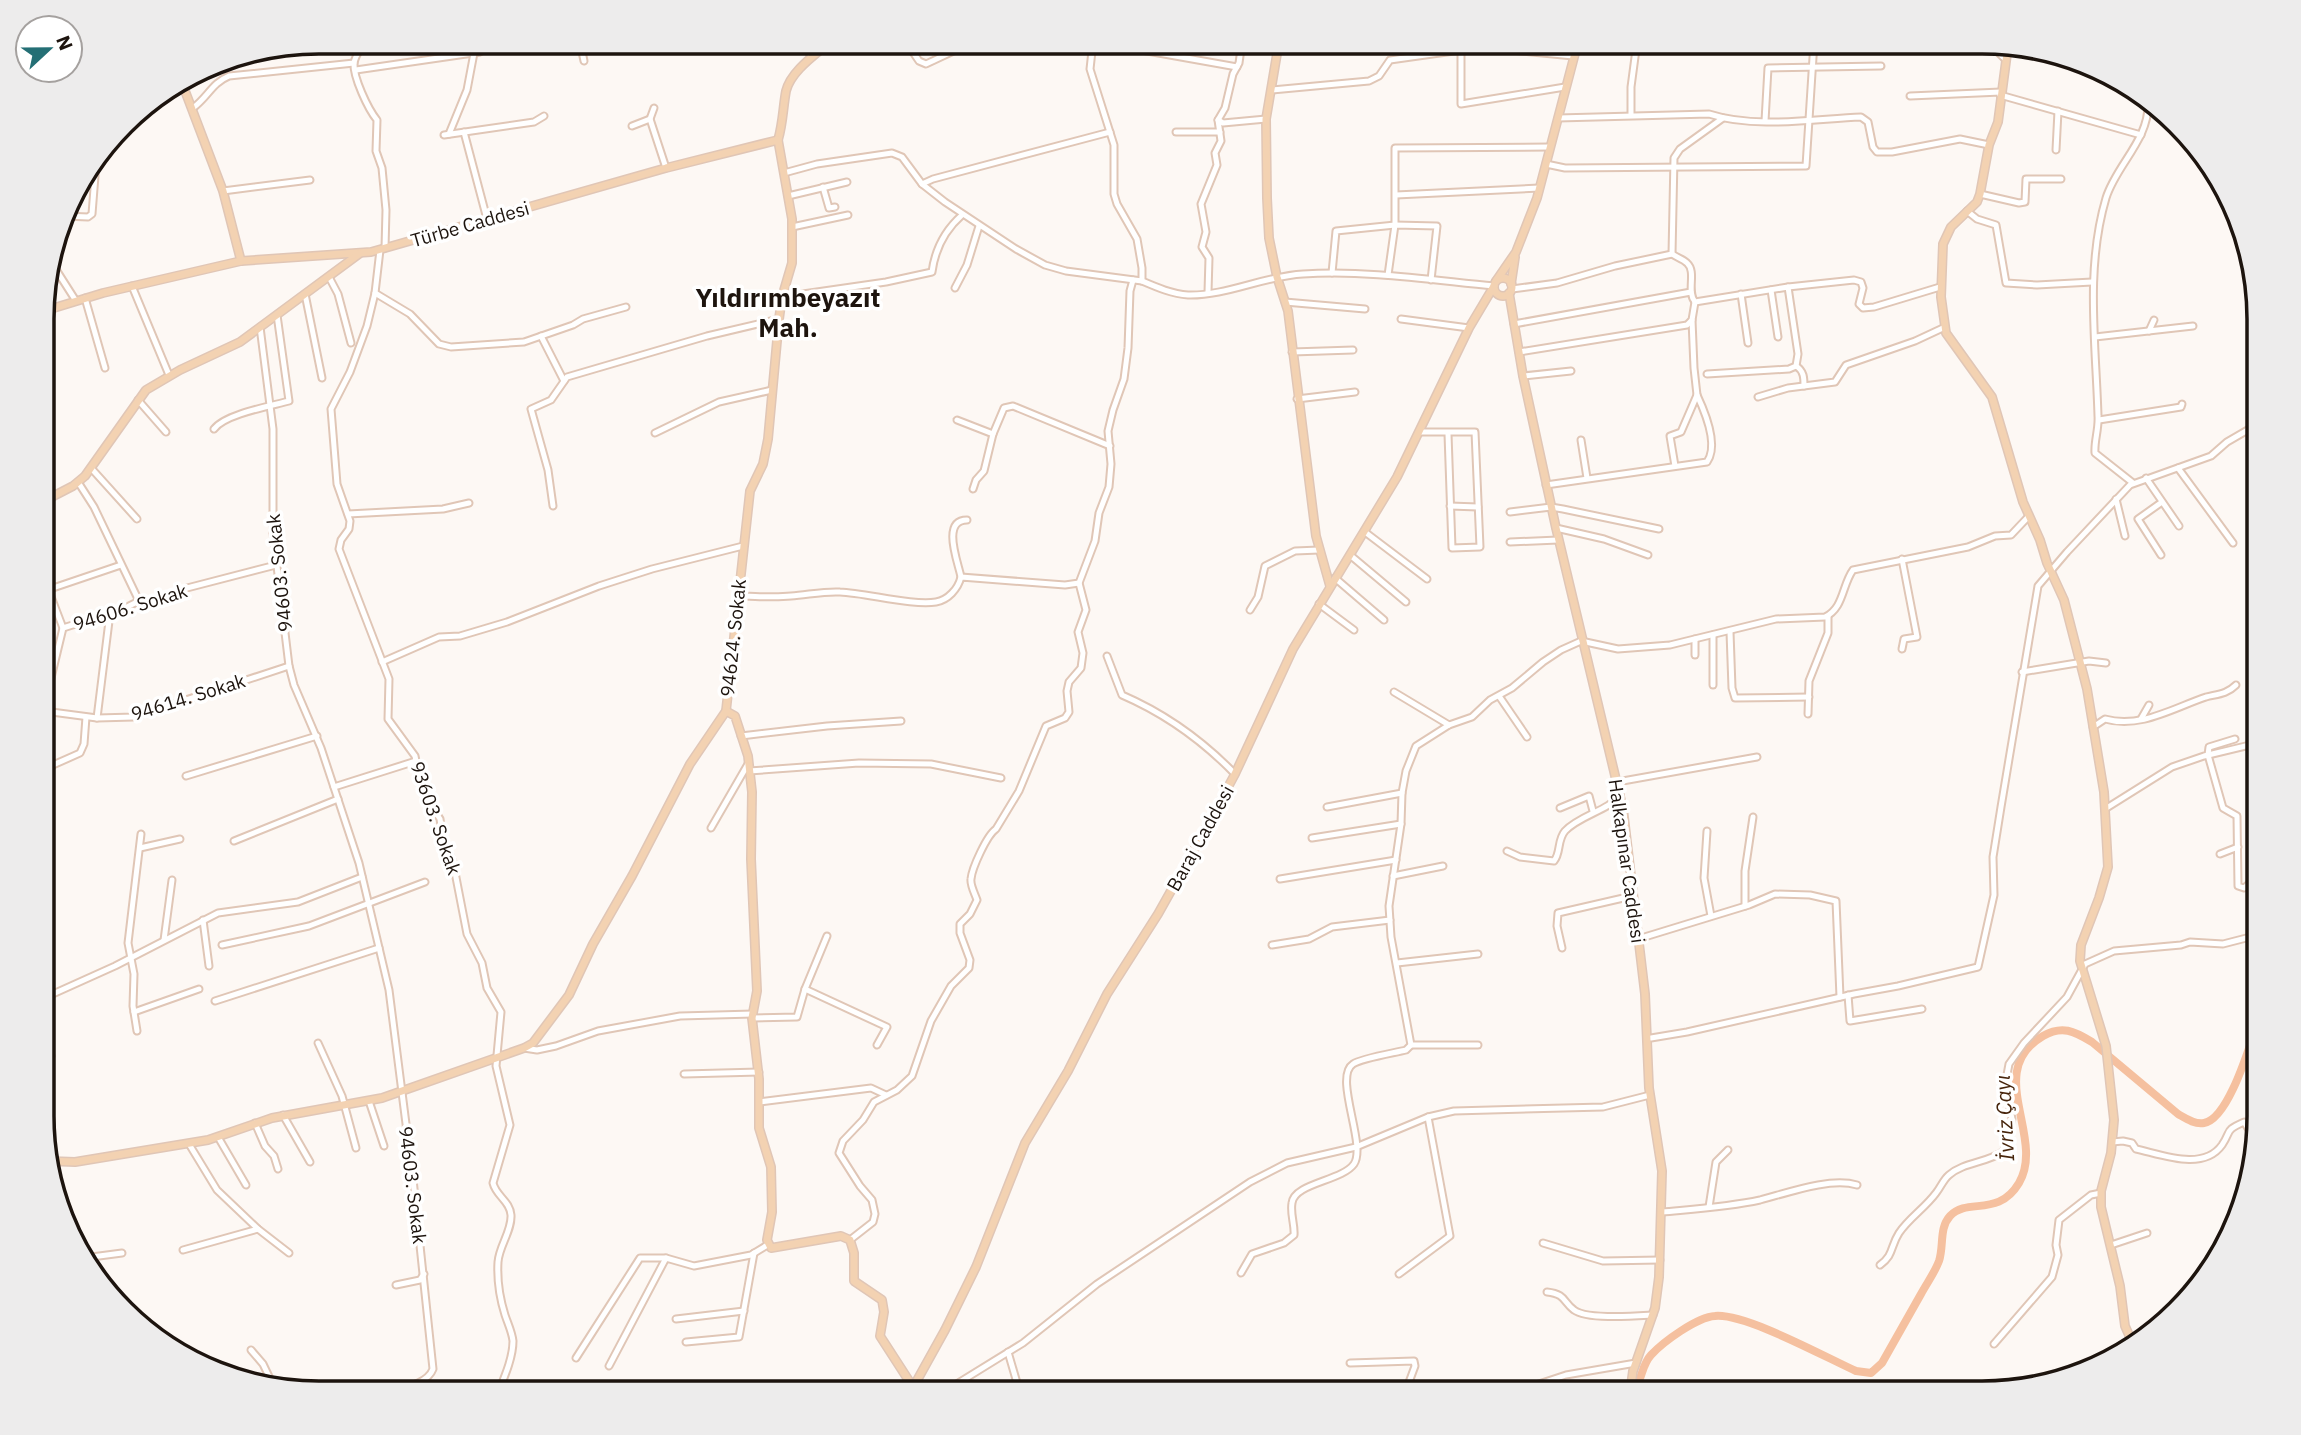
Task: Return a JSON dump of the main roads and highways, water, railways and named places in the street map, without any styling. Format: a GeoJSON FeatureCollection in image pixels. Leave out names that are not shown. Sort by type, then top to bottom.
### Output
{"type":"FeatureCollection","features":[{"type":"Feature","properties":{"kind":"waterway","name":"İvriz Çayı"},"geometry":{"type":"LineString","coordinates":[[1639,1381],[1647,1360],[1656,1350],[1690,1325],[1715,1316],[1745,1321],[1765,1328],[1856,1371],[1871,1373],[1882,1363],[1935,1269],[1939,1261],[1944,1226],[1950,1216],[1965,1208],[2002,1200],[2011,1194],[2019,1183],[2025,1165],[2026,1146],[2016,1086],[2018,1067],[2026,1050],[2043,1036],[2062,1030],[2074,1032],[2092,1042],[2178,1114],[2201,1123],[2213,1118],[2222,1109],[2247,1054]]}},
{"type":"Feature","properties":{"kind":"district","name":"Yıldırımbeyazıt Mah."},"geometry":{"type":"Point","coordinates":[788,312]}}]}
